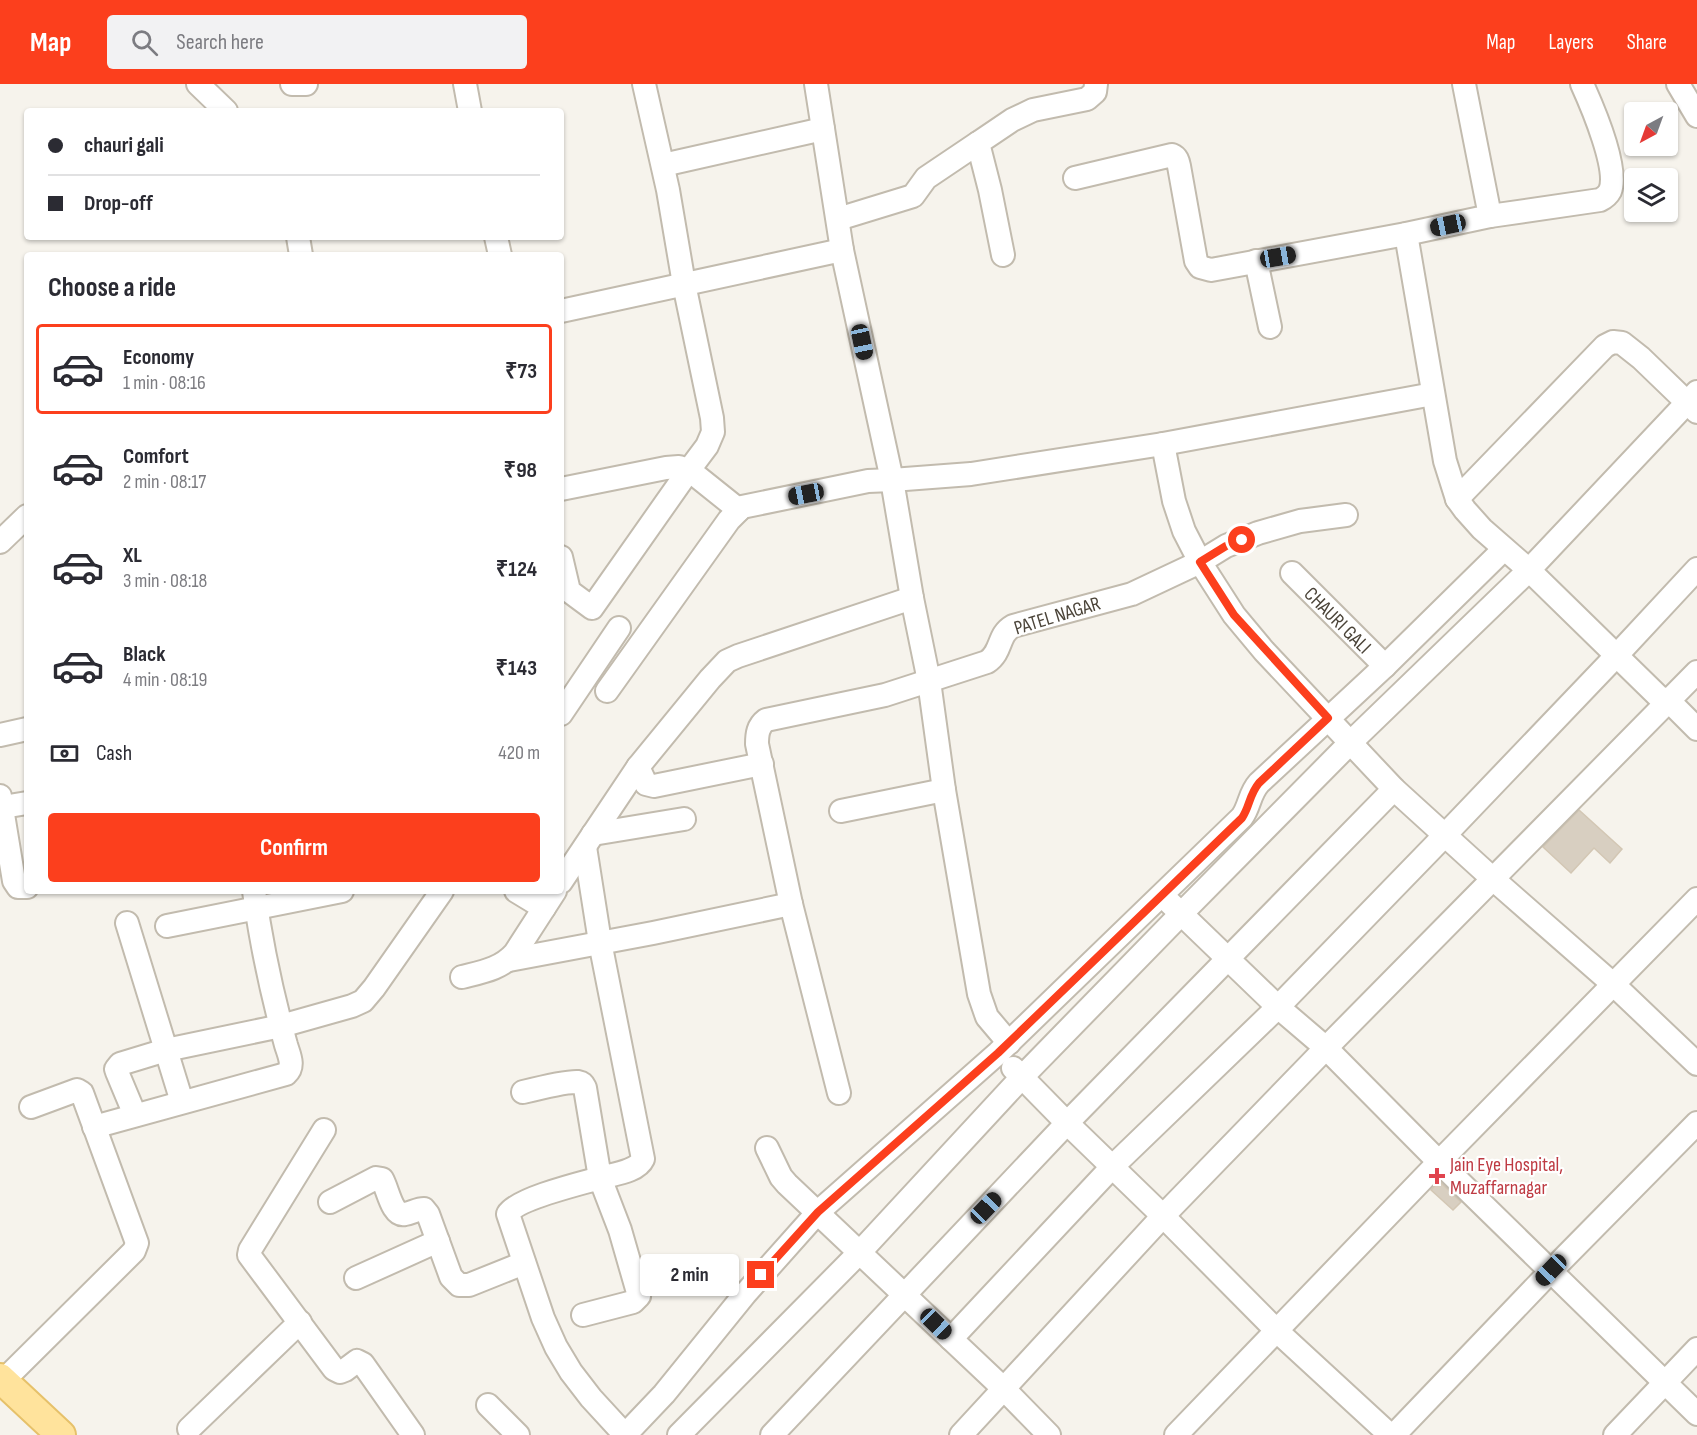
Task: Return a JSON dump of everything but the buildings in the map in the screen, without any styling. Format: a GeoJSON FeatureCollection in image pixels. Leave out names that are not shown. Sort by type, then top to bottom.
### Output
{"type":"FeatureCollection","features":[{"type":"Feature","properties":{"kind":"main road"},"geometry":{"type":"LineString","coordinates":[[1,1386],[39,1435]]}},
{"type":"Feature","properties":{"kind":"main road"},"geometry":{"type":"LineString","coordinates":[[1,1386],[62,1435]]}},
{"type":"Feature","properties":{"kind":"street"},"geometry":{"type":"LineString","coordinates":[[292,84],[306,84]]}},
{"type":"Feature","properties":{"kind":"street"},"geometry":{"type":"LineString","coordinates":[[465,84],[469,108]]}},
{"type":"Feature","properties":{"kind":"street"},"geometry":{"type":"LineString","coordinates":[[592,608],[707,446],[713,432],[663,165],[644,84]]}},
{"type":"Feature","properties":{"kind":"street"},"geometry":{"type":"LineString","coordinates":[[816,84],[842,250],[892,480],[929,681],[944,790],[979,994],[987,1017],[1022,1077],[1277,1331],[1392,1435],[1697,1123]]}},
{"type":"Feature","properties":{"kind":"street"},"geometry":{"type":"LineString","coordinates":[[838,219],[913,196],[926,178],[1012,120],[1033,111],[1087,99],[1095,92],[1096,84]]}},
{"type":"Feature","properties":{"kind":"street"},"geometry":{"type":"LineString","coordinates":[[1464,84],[1490,216]]}},
{"type":"Feature","properties":{"kind":"street"},"geometry":{"type":"LineString","coordinates":[[1075,178],[1172,155],[1177,159],[1179,166],[1197,264],[1204,269],[1211,270],[1490,216],[1600,200],[1608,194],[1611,178],[1606,147],[1582,84]]}},
{"type":"Feature","properties":{"kind":"street"},"geometry":{"type":"LineString","coordinates":[[1677,84],[1697,116]]}},
{"type":"Feature","properties":{"kind":"street"},"geometry":{"type":"LineString","coordinates":[[663,165],[824,129]]}},
{"type":"Feature","properties":{"kind":"street"},"geometry":{"type":"LineString","coordinates":[[978,143],[1003,255]]}},
{"type":"Feature","properties":{"kind":"street"},"geometry":{"type":"LineString","coordinates":[[1406,234],[1432,394],[1445,460],[1457,499],[1482,529],[1529,570],[1659,697],[1669,701],[1697,729]]}},
{"type":"Feature","properties":{"kind":"street"},"geometry":{"type":"LineString","coordinates":[[564,310],[842,250]]}},
{"type":"Feature","properties":{"kind":"street"},"geometry":{"type":"LineString","coordinates":[[1257,261],[1270,327]]}},
{"type":"Feature","properties":{"kind":"street"},"geometry":{"type":"LineString","coordinates":[[679,1435],[860,1252],[1022,1077],[1181,914],[1351,742],[1529,570],[1694,402],[1622,343],[1610,342],[1457,499]]}},
{"type":"Feature","properties":{"kind":"street"},"geometry":{"type":"LineString","coordinates":[[608,691],[729,520],[739,510],[752,504],[868,481],[971,474],[1163,444],[1432,394]]}},
{"type":"Feature","properties":{"kind":"street"},"geometry":{"type":"LineString","coordinates":[[1163,444],[1174,501],[1184,531],[1200,562],[1234,615],[1394,789],[1614,985],[1697,1064]]}},
{"type":"Feature","properties":{"kind":"street"},"geometry":{"type":"LineString","coordinates":[[564,488],[679,467],[689,470],[739,510]]}},
{"type":"Feature","properties":{"kind":"street"},"geometry":{"type":"LineString","coordinates":[[1200,562],[1226,546],[1258,533],[1300,521],[1346,515]]}},
{"type":"Feature","properties":{"kind":"street"},"geometry":{"type":"LineString","coordinates":[[0,542],[24,519]]}},
{"type":"Feature","properties":{"kind":"street"},"geometry":{"type":"LineString","coordinates":[[589,841],[600,942],[643,1159],[642,1163],[634,1167],[545,1194],[511,1209],[508,1214],[543,1318],[556,1347],[591,1398],[625,1435],[664,1394],[750,1288],[818,1212],[1004,1048],[1242,818],[1247,809],[1250,794],[1259,783],[1504,549]]}},
{"type":"Feature","properties":{"kind":"street","name":"PATEL NAGAR"},"geometry":{"type":"LineString","coordinates":[[840,1094],[791,904],[757,735],[762,723],[766,720],[885,695],[987,662],[999,649],[1005,632],[1013,626],[1132,594],[1200,562]]}},
{"type":"Feature","properties":{"kind":"street"},"geometry":{"type":"LineString","coordinates":[[951,1339],[1112,1167],[1278,1006],[1445,835],[1697,569]]}},
{"type":"Feature","properties":{"kind":"street","name":"CHAURI GALI"},"geometry":{"type":"LineString","coordinates":[[1292,573],[1384,666]]}},
{"type":"Feature","properties":{"kind":"street"},"geometry":{"type":"LineString","coordinates":[[565,597],[592,608],[640,644]]}},
{"type":"Feature","properties":{"kind":"street"},"geometry":{"type":"LineString","coordinates":[[564,878],[638,767],[727,662],[738,656],[912,598]]}},
{"type":"Feature","properties":{"kind":"street"},"geometry":{"type":"LineString","coordinates":[[564,710],[619,628]]}},
{"type":"Feature","properties":{"kind":"street"},"geometry":{"type":"LineString","coordinates":[[961,1435],[1163,1216],[1697,672]]}},
{"type":"Feature","properties":{"kind":"street"},"geometry":{"type":"LineString","coordinates":[[0,735],[24,730]]}},
{"type":"Feature","properties":{"kind":"street"},"geometry":{"type":"LineString","coordinates":[[638,767],[646,784],[654,786],[762,764]]}},
{"type":"Feature","properties":{"kind":"street"},"geometry":{"type":"LineString","coordinates":[[772,1435],[1067,1123],[1394,789]]}},
{"type":"Feature","properties":{"kind":"street"},"geometry":{"type":"LineString","coordinates":[[841,811],[944,790]]}},
{"type":"Feature","properties":{"kind":"street"},"geometry":{"type":"LineString","coordinates":[[24,803],[1,802],[14,881],[18,887],[24,887]]}},
{"type":"Feature","properties":{"kind":"street"},"geometry":{"type":"LineString","coordinates":[[589,841],[684,819]]}},
{"type":"Feature","properties":{"kind":"street"},"geometry":{"type":"LineString","coordinates":[[167,926],[255,900],[313,894]]}},
{"type":"Feature","properties":{"kind":"street"},"geometry":{"type":"LineString","coordinates":[[135,1115],[116,1069],[120,1064],[166,1050],[281,1026],[363,1001],[375,988],[440,894]]}},
{"type":"Feature","properties":{"kind":"street"},"geometry":{"type":"LineString","coordinates":[[462,977],[499,967],[515,953],[549,899],[528,894]]}},
{"type":"Feature","properties":{"kind":"street"},"geometry":{"type":"LineString","coordinates":[[1162,895],[1278,1006],[1326,1048],[1697,1414]]}},
{"type":"Feature","properties":{"kind":"street"},"geometry":{"type":"LineString","coordinates":[[1176,1435],[1697,899]]}},
{"type":"Feature","properties":{"kind":"street"},"geometry":{"type":"LineString","coordinates":[[94,1127],[290,1071],[292,1065],[262,942],[255,900]]}},
{"type":"Feature","properties":{"kind":"street"},"geometry":{"type":"LineString","coordinates":[[509,960],[791,904]]}},
{"type":"Feature","properties":{"kind":"street"},"geometry":{"type":"LineString","coordinates":[[128,923],[182,1102]]}},
{"type":"Feature","properties":{"kind":"street"},"geometry":{"type":"LineString","coordinates":[[523,1092],[567,1083],[579,1082],[584,1085],[600,1178],[620,1230],[639,1296],[633,1302],[583,1315]]}},
{"type":"Feature","properties":{"kind":"street"},"geometry":{"type":"LineString","coordinates":[[1,1386],[137,1247],[82,1093],[77,1090],[31,1107]]}},
{"type":"Feature","properties":{"kind":"street"},"geometry":{"type":"LineString","coordinates":[[324,1130],[271,1214],[249,1255],[337,1371],[345,1370],[355,1361],[363,1364],[413,1435]]}},
{"type":"Feature","properties":{"kind":"street"},"geometry":{"type":"LineString","coordinates":[[767,1148],[781,1177],[1004,1389],[1049,1435]]}},
{"type":"Feature","properties":{"kind":"street"},"geometry":{"type":"LineString","coordinates":[[330,1202],[376,1178],[382,1179],[394,1210],[399,1214],[404,1215],[424,1209],[428,1214],[451,1277],[459,1285],[469,1285],[524,1263]]}},
{"type":"Feature","properties":{"kind":"street"},"geometry":{"type":"LineString","coordinates":[[356,1278],[438,1241]]}},
{"type":"Feature","properties":{"kind":"street"},"geometry":{"type":"LineString","coordinates":[[189,1429],[300,1322]]}},
{"type":"Feature","properties":{"kind":"street"},"geometry":{"type":"LineString","coordinates":[[1615,1435],[1697,1349]]}},
{"type":"Feature","properties":{"kind":"street"},"geometry":{"type":"LineString","coordinates":[[488,1405],[518,1435]]}},
{"type":"Feature","properties":{"kind":"place","name":"Jain Eye Hospital, Muzaffarnagar"},"geometry":{"type":"Point","coordinates":[1437,1176]}},
{"type":"Feature","properties":{"kind":"route"},"geometry":{"type":"LineString","coordinates":[[761,1275],[818,1212],[998,1053],[1242,818],[1247,809],[1250,794],[1259,783],[1328,718],[1264,651],[1234,615],[1200,562],[1226,546],[1242,540]]}}]}
